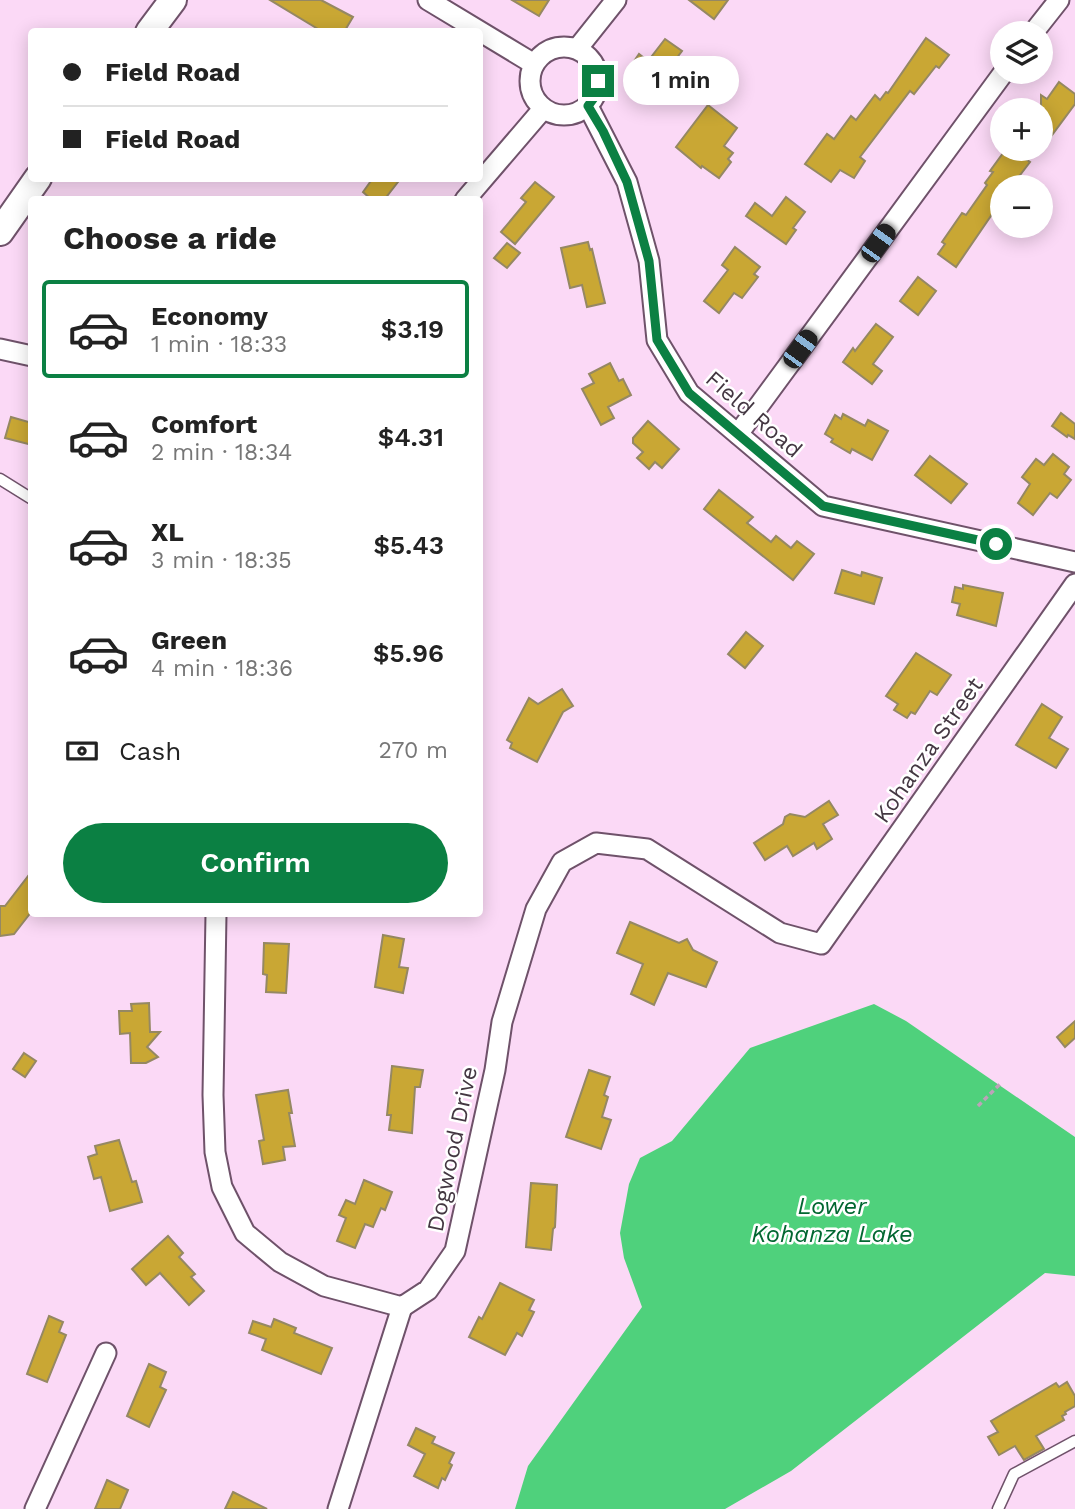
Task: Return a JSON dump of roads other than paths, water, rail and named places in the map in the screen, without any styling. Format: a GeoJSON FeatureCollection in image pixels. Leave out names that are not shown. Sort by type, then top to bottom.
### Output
{"type":"FeatureCollection","features":[{"type":"Feature","properties":{"kind":"main road"},"geometry":{"type":"LineString","coordinates":[[152,28],[173,0]]}},
{"type":"Feature","properties":{"kind":"main road"},"geometry":{"type":"LineString","coordinates":[[0,232],[35,182]]}},
{"type":"Feature","properties":{"kind":"street"},"geometry":{"type":"LineString","coordinates":[[428,0],[474,28]]}},
{"type":"Feature","properties":{"kind":"street"},"geometry":{"type":"LineString","coordinates":[[577,49],[616,0]]}},
{"type":"Feature","properties":{"kind":"street"},"geometry":{"type":"LineString","coordinates":[[1042,21],[1059,0]]}},
{"type":"Feature","properties":{"kind":"street"},"geometry":{"type":"LineString","coordinates":[[483,33],[534,64]]}},
{"type":"Feature","properties":{"kind":"street"},"geometry":{"type":"LineString","coordinates":[[565,47],[577,49],[588,57],[596,68],[596,95],[588,106],[578,113],[566,116],[554,114],[543,108],[535,99],[530,88],[530,75],[542,54],[565,47]]}},
{"type":"Feature","properties":{"kind":"street"},"geometry":{"type":"LineString","coordinates":[[738,434],[995,84]]}},
{"type":"Feature","properties":{"kind":"street","name":"Field Road"},"geometry":{"type":"LineString","coordinates":[[588,106],[627,182],[649,261],[657,340],[689,393],[823,506],[1075,562]]}},
{"type":"Feature","properties":{"kind":"street"},"geometry":{"type":"LineString","coordinates":[[483,179],[543,108]]}},
{"type":"Feature","properties":{"kind":"street"},"geometry":{"type":"LineString","coordinates":[[468,196],[480,182]]}},
{"type":"Feature","properties":{"kind":"street"},"geometry":{"type":"LineString","coordinates":[[0,349],[28,355]]}},
{"type":"Feature","properties":{"kind":"street","name":"Kohanza Street"},"geometry":{"type":"LineString","coordinates":[[821,944],[1075,584]]}},
{"type":"Feature","properties":{"kind":"street","name":"Dogwood Drive"},"geometry":{"type":"LineString","coordinates":[[402,1307],[428,1290],[455,1251],[495,1070],[502,1022],[536,909],[562,862],[596,843],[647,849],[780,933],[821,944]]}},
{"type":"Feature","properties":{"kind":"street"},"geometry":{"type":"LineString","coordinates":[[216,917],[213,1096],[215,1152],[222,1187],[245,1233],[280,1262],[324,1286],[402,1307],[338,1509]]}},
{"type":"Feature","properties":{"kind":"street"},"geometry":{"type":"LineString","coordinates":[[35,1509],[106,1353]]}},
{"type":"Feature","properties":{"kind":"lane"},"geometry":{"type":"LineString","coordinates":[[0,479],[28,496]]}},
{"type":"Feature","properties":{"kind":"lane"},"geometry":{"type":"LineString","coordinates":[[998,1509],[1014,1474],[1075,1441]]}},
{"type":"Feature","properties":{"kind":"water","name":"Lower Kohanza Lake"},"geometry":{"type":"Polygon","coordinates":[[[874,1004],[906,1021],[1075,1137],[1075,1276],[1045,1273],[791,1471],[725,1509],[515,1509],[528,1466],[642,1307],[624,1258],[620,1233],[629,1184],[640,1158],[672,1141],[750,1048],[874,1004]]]}}]}
